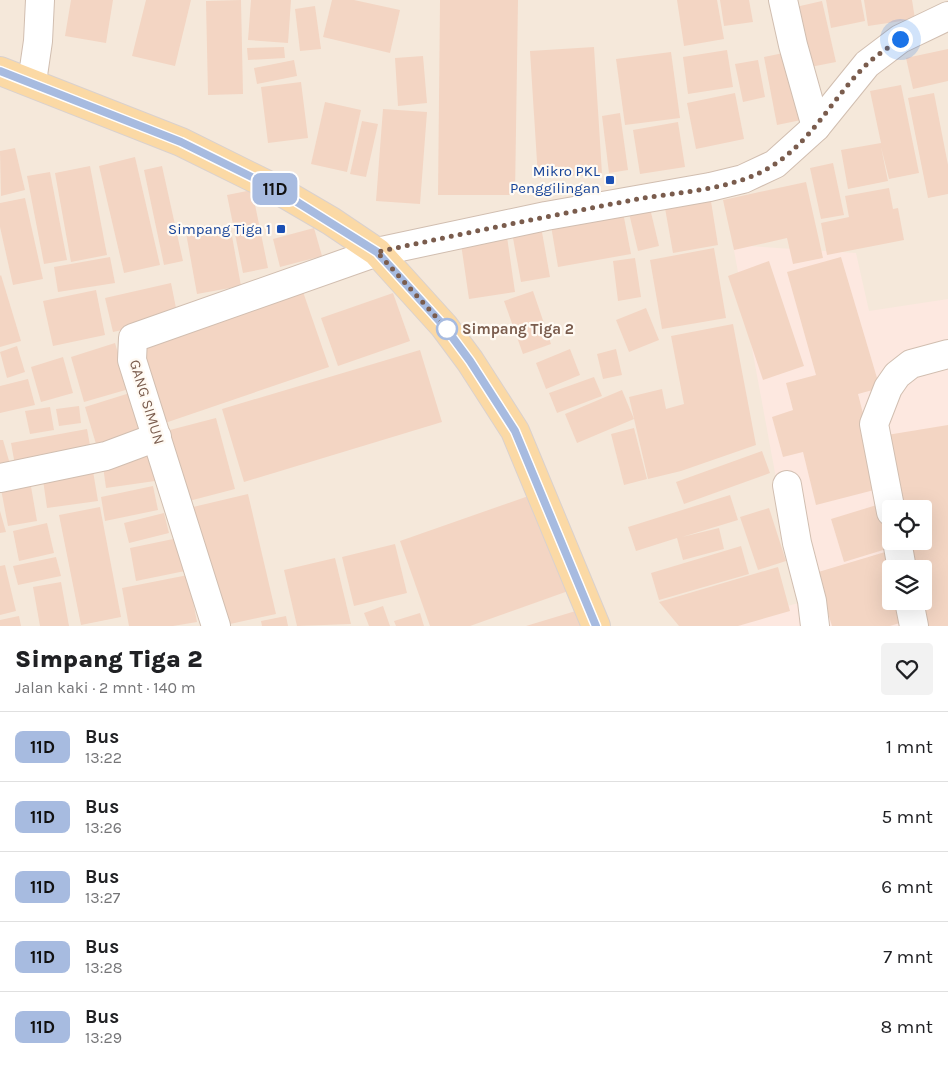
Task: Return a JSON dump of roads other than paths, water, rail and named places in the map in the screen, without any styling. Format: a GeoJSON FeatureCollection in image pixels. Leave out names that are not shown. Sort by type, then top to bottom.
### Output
{"type":"FeatureCollection","features":[{"type":"Feature","properties":{"kind":"main road"},"geometry":{"type":"LineString","coordinates":[[0,71],[181,142],[278,190],[377,252],[444,326],[470,361],[515,431],[596,626]]}},
{"type":"Feature","properties":{"kind":"street"},"geometry":{"type":"LineString","coordinates":[[32,82],[38,41],[40,0]]}},
{"type":"Feature","properties":{"kind":"street"},"geometry":{"type":"LineString","coordinates":[[783,0],[792,45],[816,127]]}},
{"type":"Feature","properties":{"kind":"street"},"geometry":{"type":"LineString","coordinates":[[377,252],[743,179],[775,164],[816,127],[867,64],[900,39],[948,16]]}},
{"type":"Feature","properties":{"kind":"street","name":"GANG SIMUN"},"geometry":{"type":"LineString","coordinates":[[216,626],[132,360],[133,338],[377,252]]}},
{"type":"Feature","properties":{"kind":"street"},"geometry":{"type":"LineString","coordinates":[[889,500],[874,424],[888,388],[897,375],[911,364],[948,354]]}},
{"type":"Feature","properties":{"kind":"street"},"geometry":{"type":"LineString","coordinates":[[0,478],[106,456],[157,437]]}},
{"type":"Feature","properties":{"kind":"street"},"geometry":{"type":"LineString","coordinates":[[787,485],[797,543],[812,601],[815,626]]}},
{"type":"Feature","properties":{"kind":"street"},"geometry":{"type":"LineString","coordinates":[[911,610],[914,626]]}},
{"type":"Feature","properties":{"kind":"place","name":"Mikro PKL Penggilingan"},"geometry":{"type":"Point","coordinates":[610,180]}},
{"type":"Feature","properties":{"kind":"place","name":"Simpang Tiga 1"},"geometry":{"type":"Point","coordinates":[281,229]}},
{"type":"Feature","properties":{"kind":"place","name":"Simpang Tiga 2"},"geometry":{"type":"Point","coordinates":[447,329]}}]}
